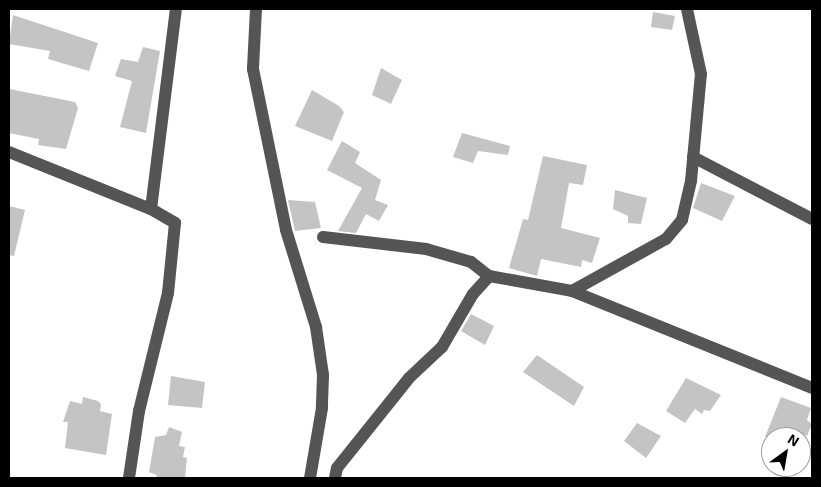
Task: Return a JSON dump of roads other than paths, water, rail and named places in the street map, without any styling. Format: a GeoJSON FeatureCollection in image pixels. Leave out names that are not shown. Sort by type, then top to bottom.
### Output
{"type":"FeatureCollection","features":[{"type":"Feature","properties":{"kind":"street"},"geometry":{"type":"LineString","coordinates":[[151,208],[176,9]]}},
{"type":"Feature","properties":{"kind":"street"},"geometry":{"type":"LineString","coordinates":[[256,9],[254,69],[286,230],[316,327],[323,375],[322,408],[310,478]]}},
{"type":"Feature","properties":{"kind":"street"},"geometry":{"type":"LineString","coordinates":[[572,291],[666,239],[682,220],[693,157],[701,74],[687,9]]}},
{"type":"Feature","properties":{"kind":"street"},"geometry":{"type":"LineString","coordinates":[[9,152],[151,208],[175,223],[168,293],[139,411],[129,478]]}},
{"type":"Feature","properties":{"kind":"street"},"geometry":{"type":"LineString","coordinates":[[693,157],[811,220]]}},
{"type":"Feature","properties":{"kind":"street"},"geometry":{"type":"LineString","coordinates":[[323,237],[426,249],[471,262],[489,276],[572,291],[812,388]]}},
{"type":"Feature","properties":{"kind":"street"},"geometry":{"type":"LineString","coordinates":[[335,478],[337,468],[409,378],[442,347],[473,294],[489,276]]}}]}
